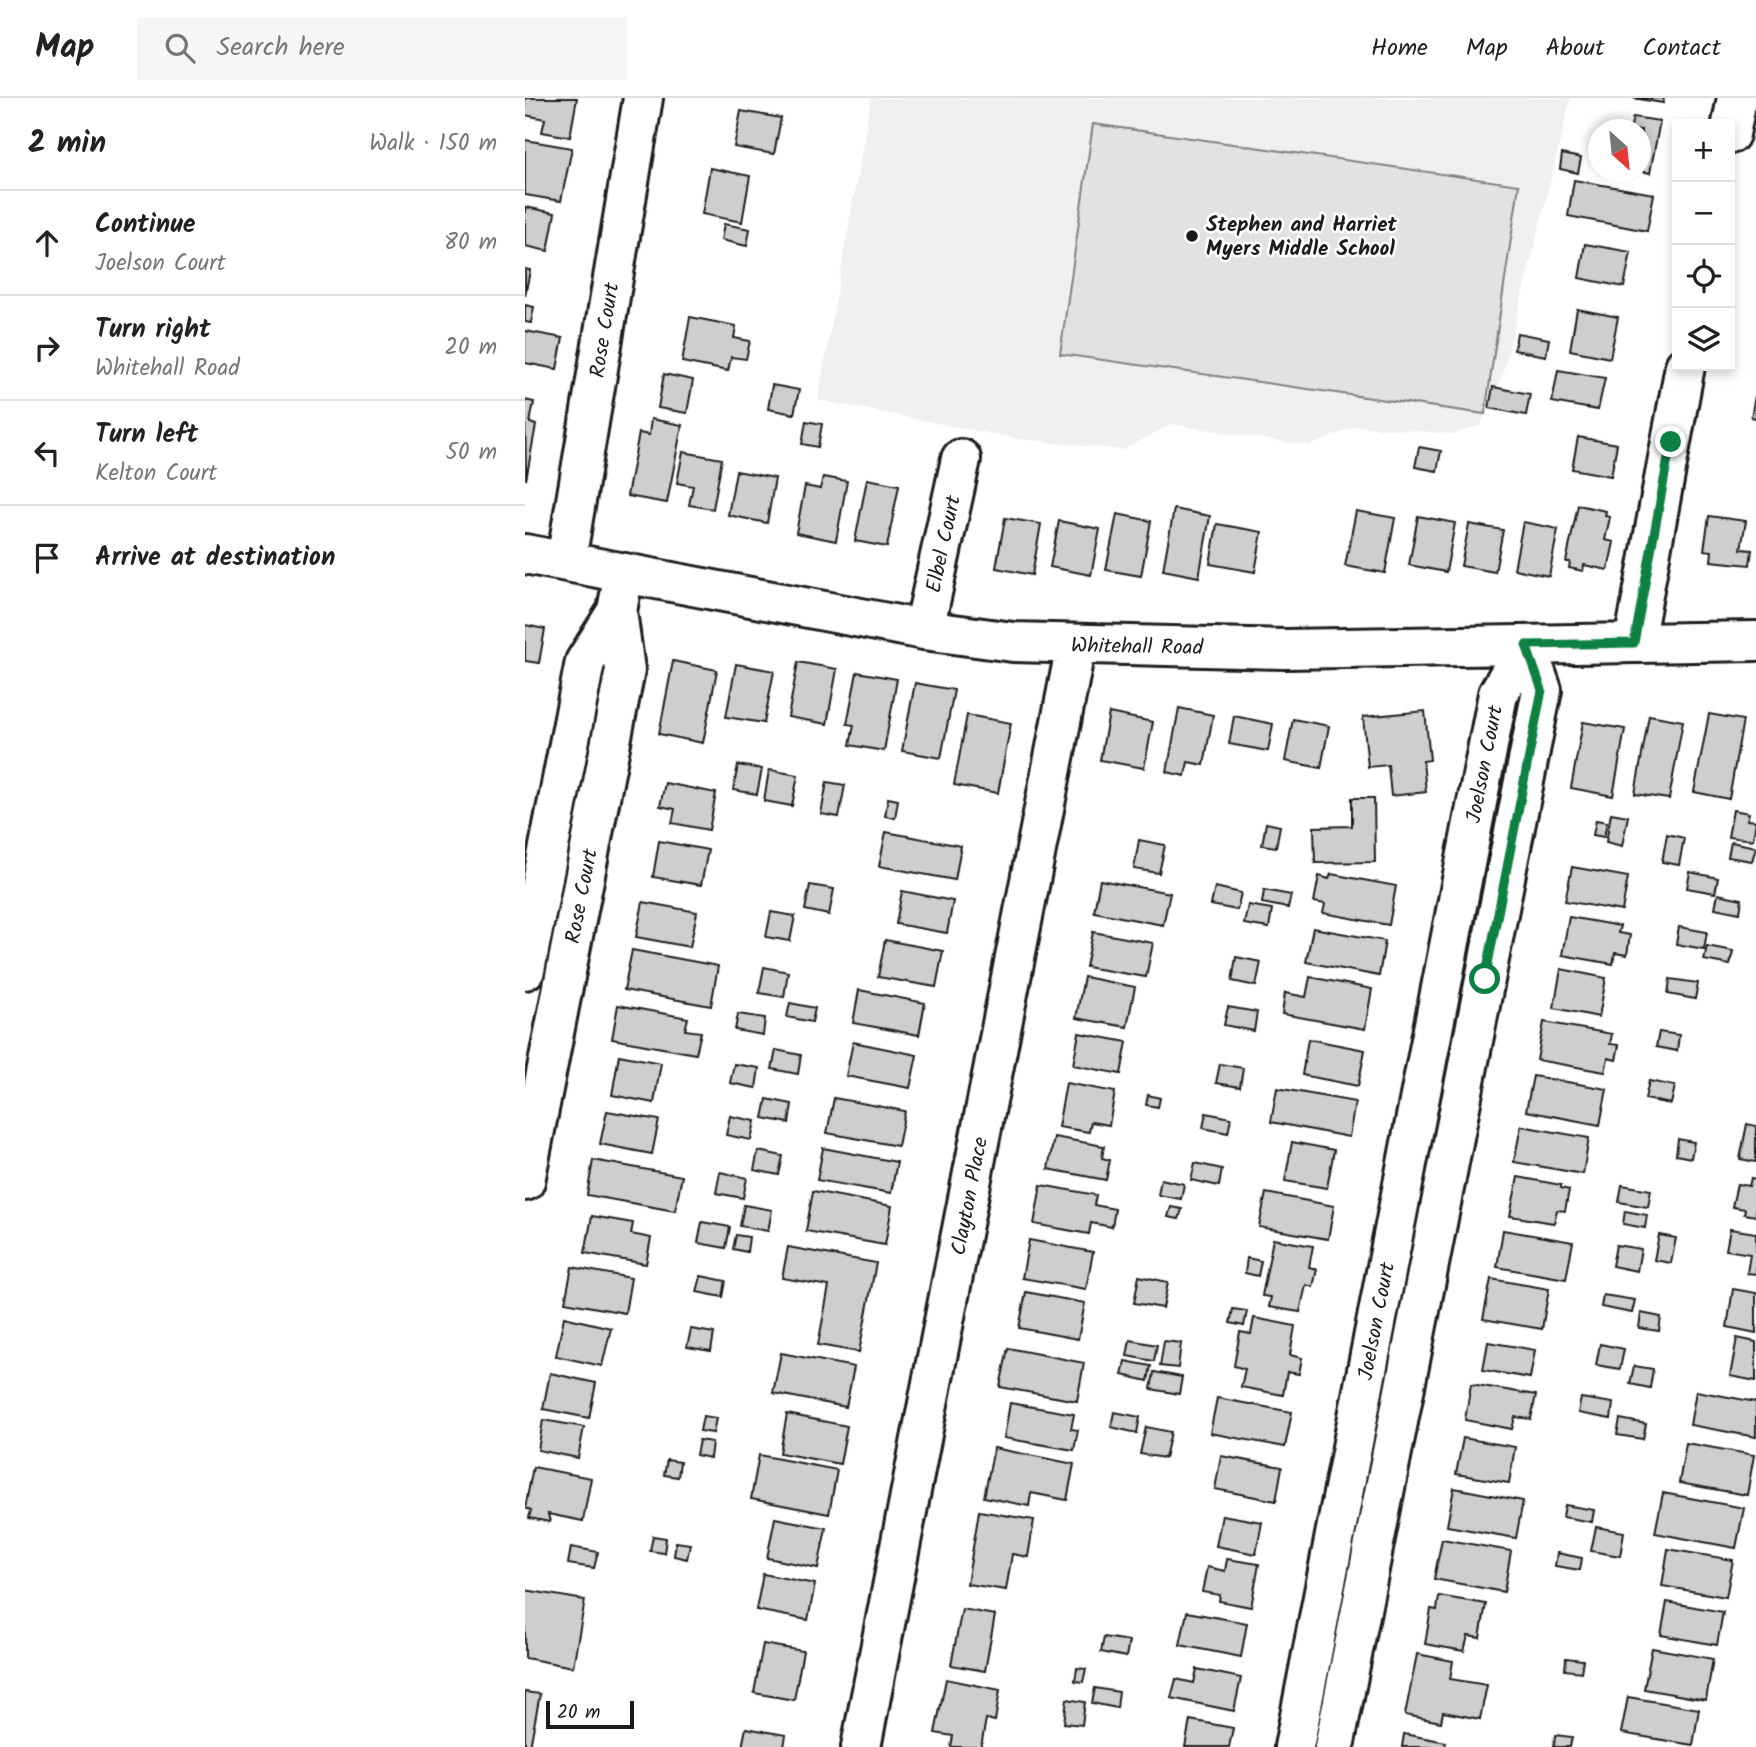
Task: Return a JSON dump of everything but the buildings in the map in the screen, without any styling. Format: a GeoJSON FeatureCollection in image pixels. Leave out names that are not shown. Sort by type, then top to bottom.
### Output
{"type":"FeatureCollection","features":[{"type":"Feature","properties":{"kind":"street","name":"Rose Court"},"geometry":{"type":"LineString","coordinates":[[565,561],[643,98]]}},
{"type":"Feature","properties":{"kind":"street"},"geometry":{"type":"LineString","coordinates":[[1733,119],[1737,98]]}},
{"type":"Feature","properties":{"kind":"street"},"geometry":{"type":"LineString","coordinates":[[1634,643],[1684,371]]}},
{"type":"Feature","properties":{"kind":"street","name":"Elbel Court"},"geometry":{"type":"LineString","coordinates":[[924,630],[961,458]]}},
{"type":"Feature","properties":{"kind":"street","name":"Whitehall Road"},"geometry":{"type":"LineString","coordinates":[[525,554],[924,630],[1013,642],[1285,649],[1756,641]]}},
{"type":"Feature","properties":{"kind":"street","name":"Rose Court"},"geometry":{"type":"LineString","coordinates":[[525,1181],[625,670],[617,611],[624,573]]}},
{"type":"Feature","properties":{"kind":"street","name":"Rose Court"},"geometry":{"type":"LineString","coordinates":[[525,970],[585,662],[617,611]]}},
{"type":"Feature","properties":{"kind":"street","name":"Clayton Place"},"geometry":{"type":"LineString","coordinates":[[861,1747],[1076,645]]}},
{"type":"Feature","properties":{"kind":"street","name":"Joelson Court"},"geometry":{"type":"LineString","coordinates":[[1294,1747],[1498,694],[1526,645]]}},
{"type":"Feature","properties":{"kind":"street","name":"Joelson Court"},"geometry":{"type":"LineString","coordinates":[[1334,1747],[1542,690],[1526,645]]}},
{"type":"Feature","properties":{"kind":"street"},"geometry":{"type":"LineString","coordinates":[[1444,971],[1485,979]]}},
{"type":"Feature","properties":{"kind":"street"},"geometry":{"type":"LineString","coordinates":[[1391,1242],[1431,1250]]}},
{"type":"Feature","properties":{"kind":"street"},"geometry":{"type":"LineString","coordinates":[[1334,1537],[1374,1544]]}},
{"type":"Feature","properties":{"kind":"shaded area","name":"Stephen and Harriet Myers Middle School"},"geometry":{"type":"Polygon","coordinates":[[[871,98],[1571,98],[1503,373],[1481,425],[1454,434],[1357,426],[1309,446],[1171,424],[1123,450],[1019,439],[818,400],[871,98]]]}},
{"type":"Feature","properties":{"kind":"shaded area"},"geometry":{"type":"Polygon","coordinates":[[[1093,124],[1519,185],[1485,414],[1060,354],[1093,124]]]}},
{"type":"Feature","properties":{"kind":"place","name":"Stephen and Harriet Myers Middle School"},"geometry":{"type":"Point","coordinates":[1192,236]}},
{"type":"Feature","properties":{"kind":"route"},"geometry":{"type":"LineString","coordinates":[[1485,979],[1542,690],[1526,645],[1634,643],[1671,442]]}}]}
